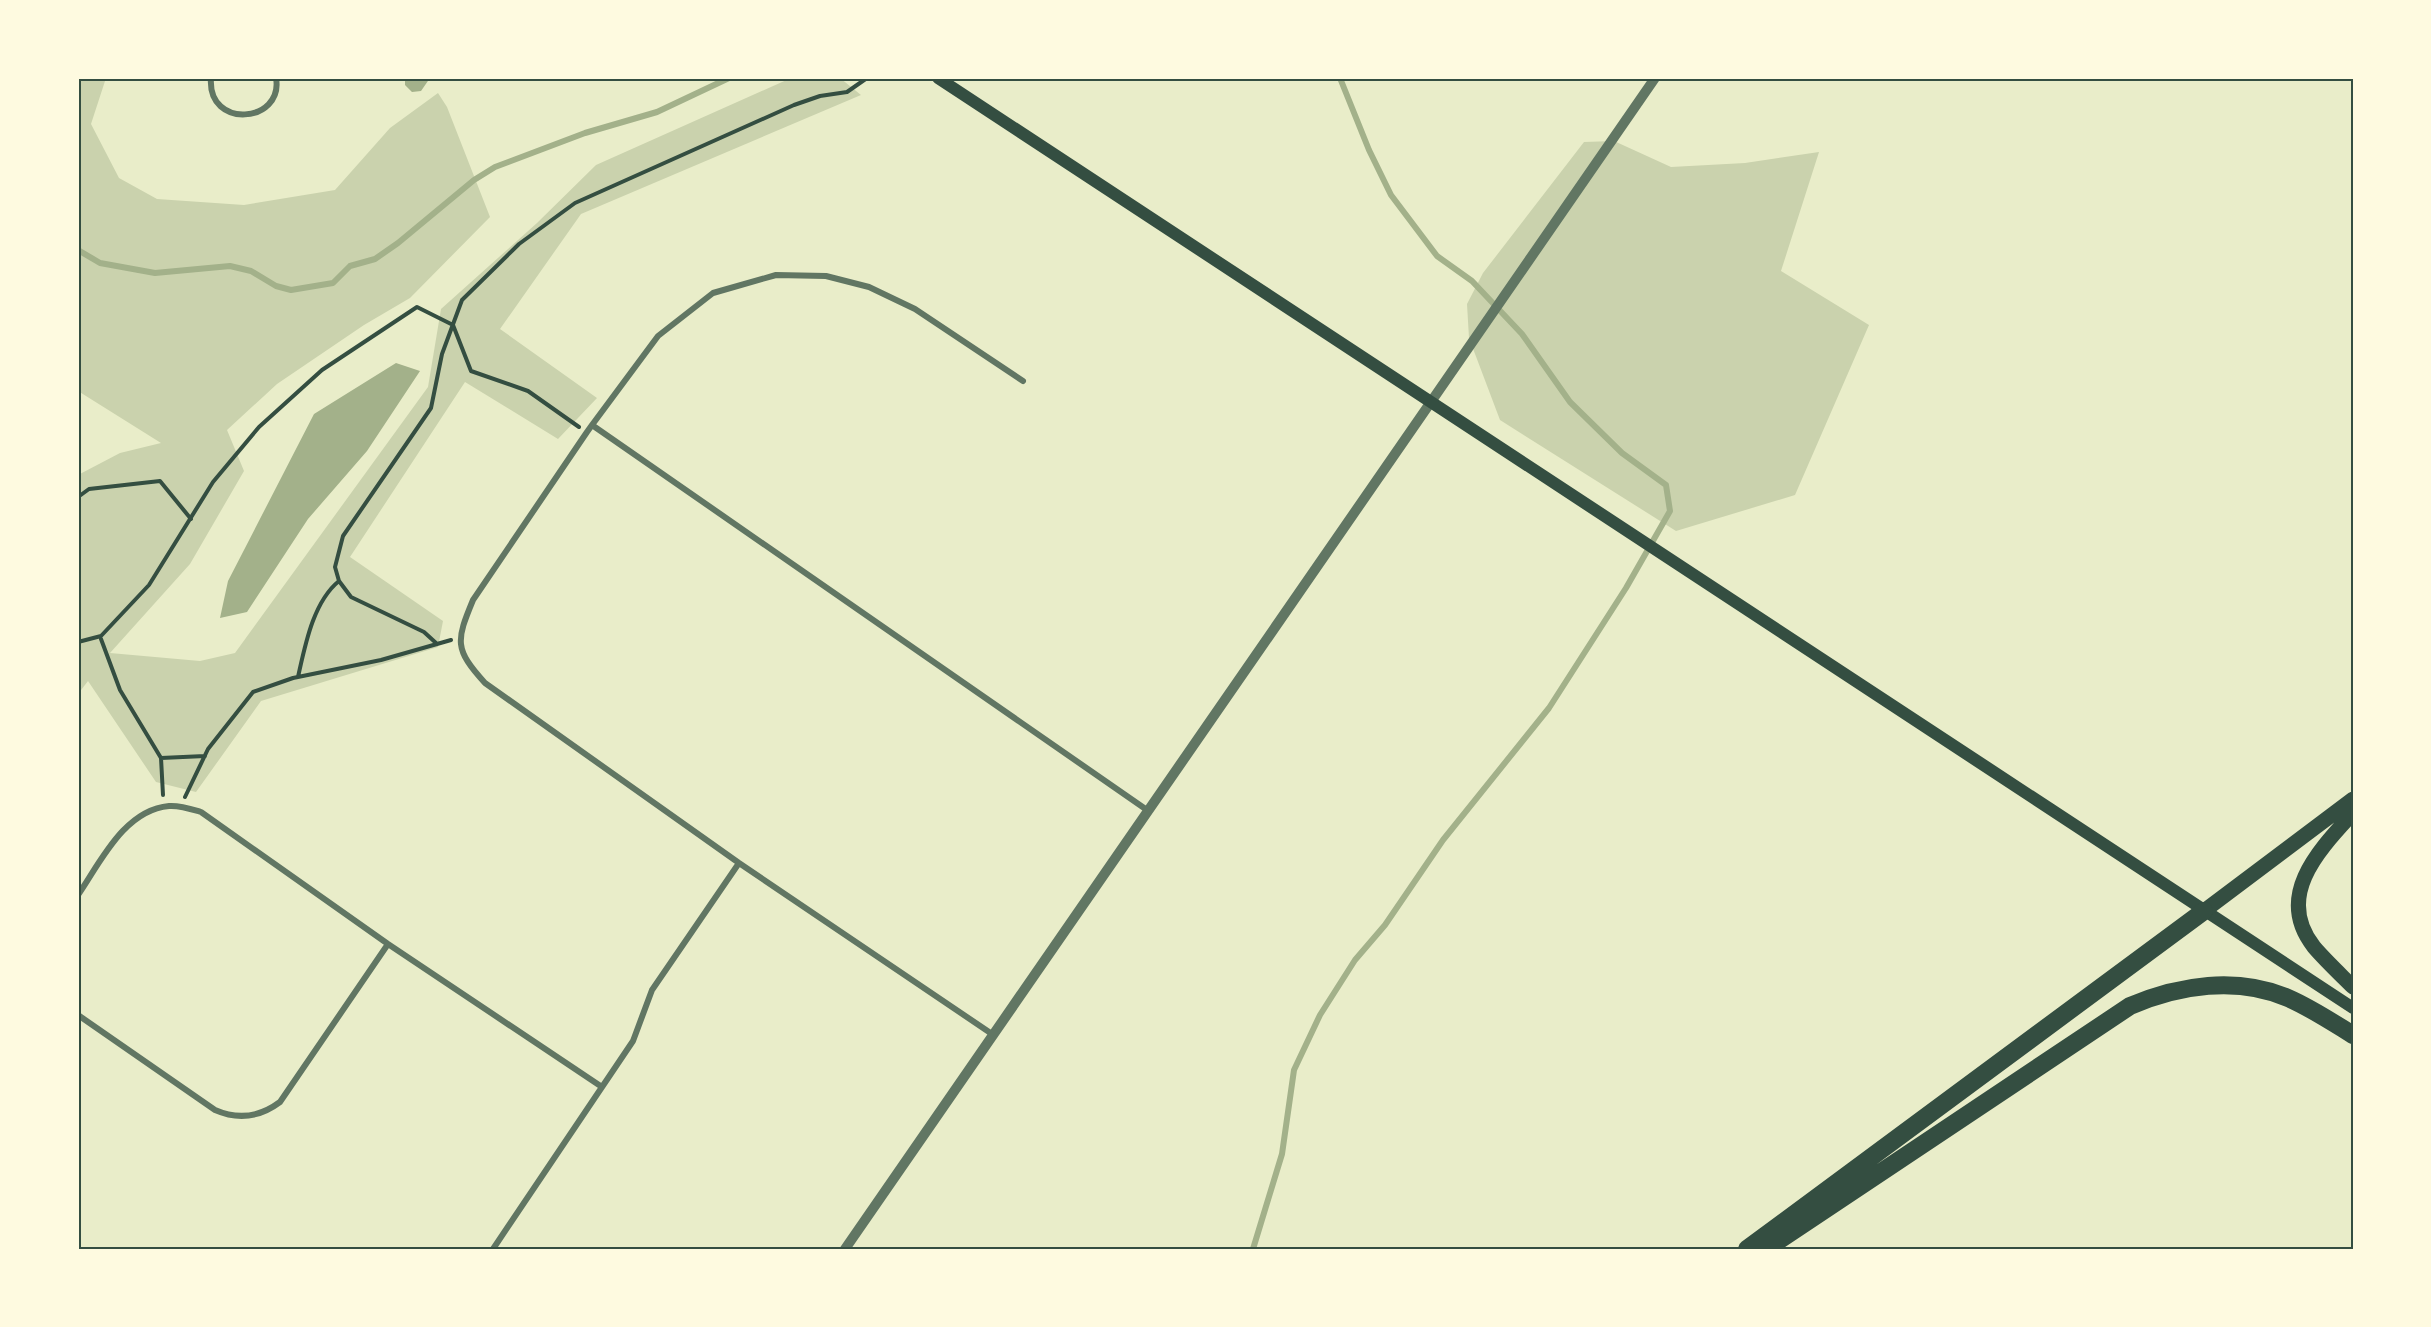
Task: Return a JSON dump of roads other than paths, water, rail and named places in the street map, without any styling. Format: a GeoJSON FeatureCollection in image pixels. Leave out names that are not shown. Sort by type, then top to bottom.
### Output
{"type":"FeatureCollection","features":[{"type":"Feature","properties":{"kind":"highway"},"geometry":{"type":"LineString","coordinates":[[1747,1249],[2204,911]]}},
{"type":"Feature","properties":{"kind":"highway"},"geometry":{"type":"LineString","coordinates":[[1766,1249],[2130,1006],[2156,995],[2206,985],[2259,989],[2288,998],[2353,1035]]}},
{"type":"Feature","properties":{"kind":"main road"},"geometry":{"type":"LineString","coordinates":[[938,78],[2353,1008]]}},
{"type":"Feature","properties":{"kind":"main road"},"geometry":{"type":"LineString","coordinates":[[2204,911],[2353,800]]}},
{"type":"Feature","properties":{"kind":"main road"},"geometry":{"type":"LineString","coordinates":[[2353,813],[2310,863],[2302,882],[2299,900],[2300,917],[2313,946],[2353,987]]}},
{"type":"Feature","properties":{"kind":"street"},"geometry":{"type":"LineString","coordinates":[[211,78],[214,99],[222,108],[234,114],[246,116],[268,105],[274,95],[276,78]]}},
{"type":"Feature","properties":{"kind":"street"},"geometry":{"type":"LineString","coordinates":[[845,1249],[1655,78]]}},
{"type":"Feature","properties":{"kind":"street"},"geometry":{"type":"LineString","coordinates":[[992,1034],[739,863],[485,682],[470,666],[460,648],[462,627],[473,600],[587,432],[658,336],[713,293],[776,274],[826,276],[869,287],[915,309],[1023,381]]}},
{"type":"Feature","properties":{"kind":"street"},"geometry":{"type":"LineString","coordinates":[[592,425],[1147,810]]}},
{"type":"Feature","properties":{"kind":"street"},"geometry":{"type":"LineString","coordinates":[[78,895],[132,822],[142,814],[164,807],[181,807],[201,812],[388,944],[602,1087]]}},
{"type":"Feature","properties":{"kind":"street"},"geometry":{"type":"LineString","coordinates":[[493,1249],[633,1041],[652,990],[739,863]]}},
{"type":"Feature","properties":{"kind":"street"},"geometry":{"type":"LineString","coordinates":[[78,1015],[215,1110],[227,1115],[249,1116],[270,1110],[280,1102],[388,944]]}},
{"type":"Feature","properties":{"kind":"waterway"},"geometry":{"type":"LineString","coordinates":[[78,250],[100,263],[155,273],[230,266],[251,271],[276,286],[291,290],[333,283],[350,266],[375,259],[398,243],[474,180],[495,167],[585,133],[657,112],[729,78]]}},
{"type":"Feature","properties":{"kind":"waterway"},"geometry":{"type":"LineString","coordinates":[[1253,1249],[1282,1154],[1294,1070],[1320,1015],[1355,960],[1385,925],[1443,840],[1549,708],[1626,588],[1670,511],[1666,485],[1622,453],[1570,402],[1522,334],[1472,281],[1437,256],[1391,195],[1369,150],[1340,78]]}}]}
